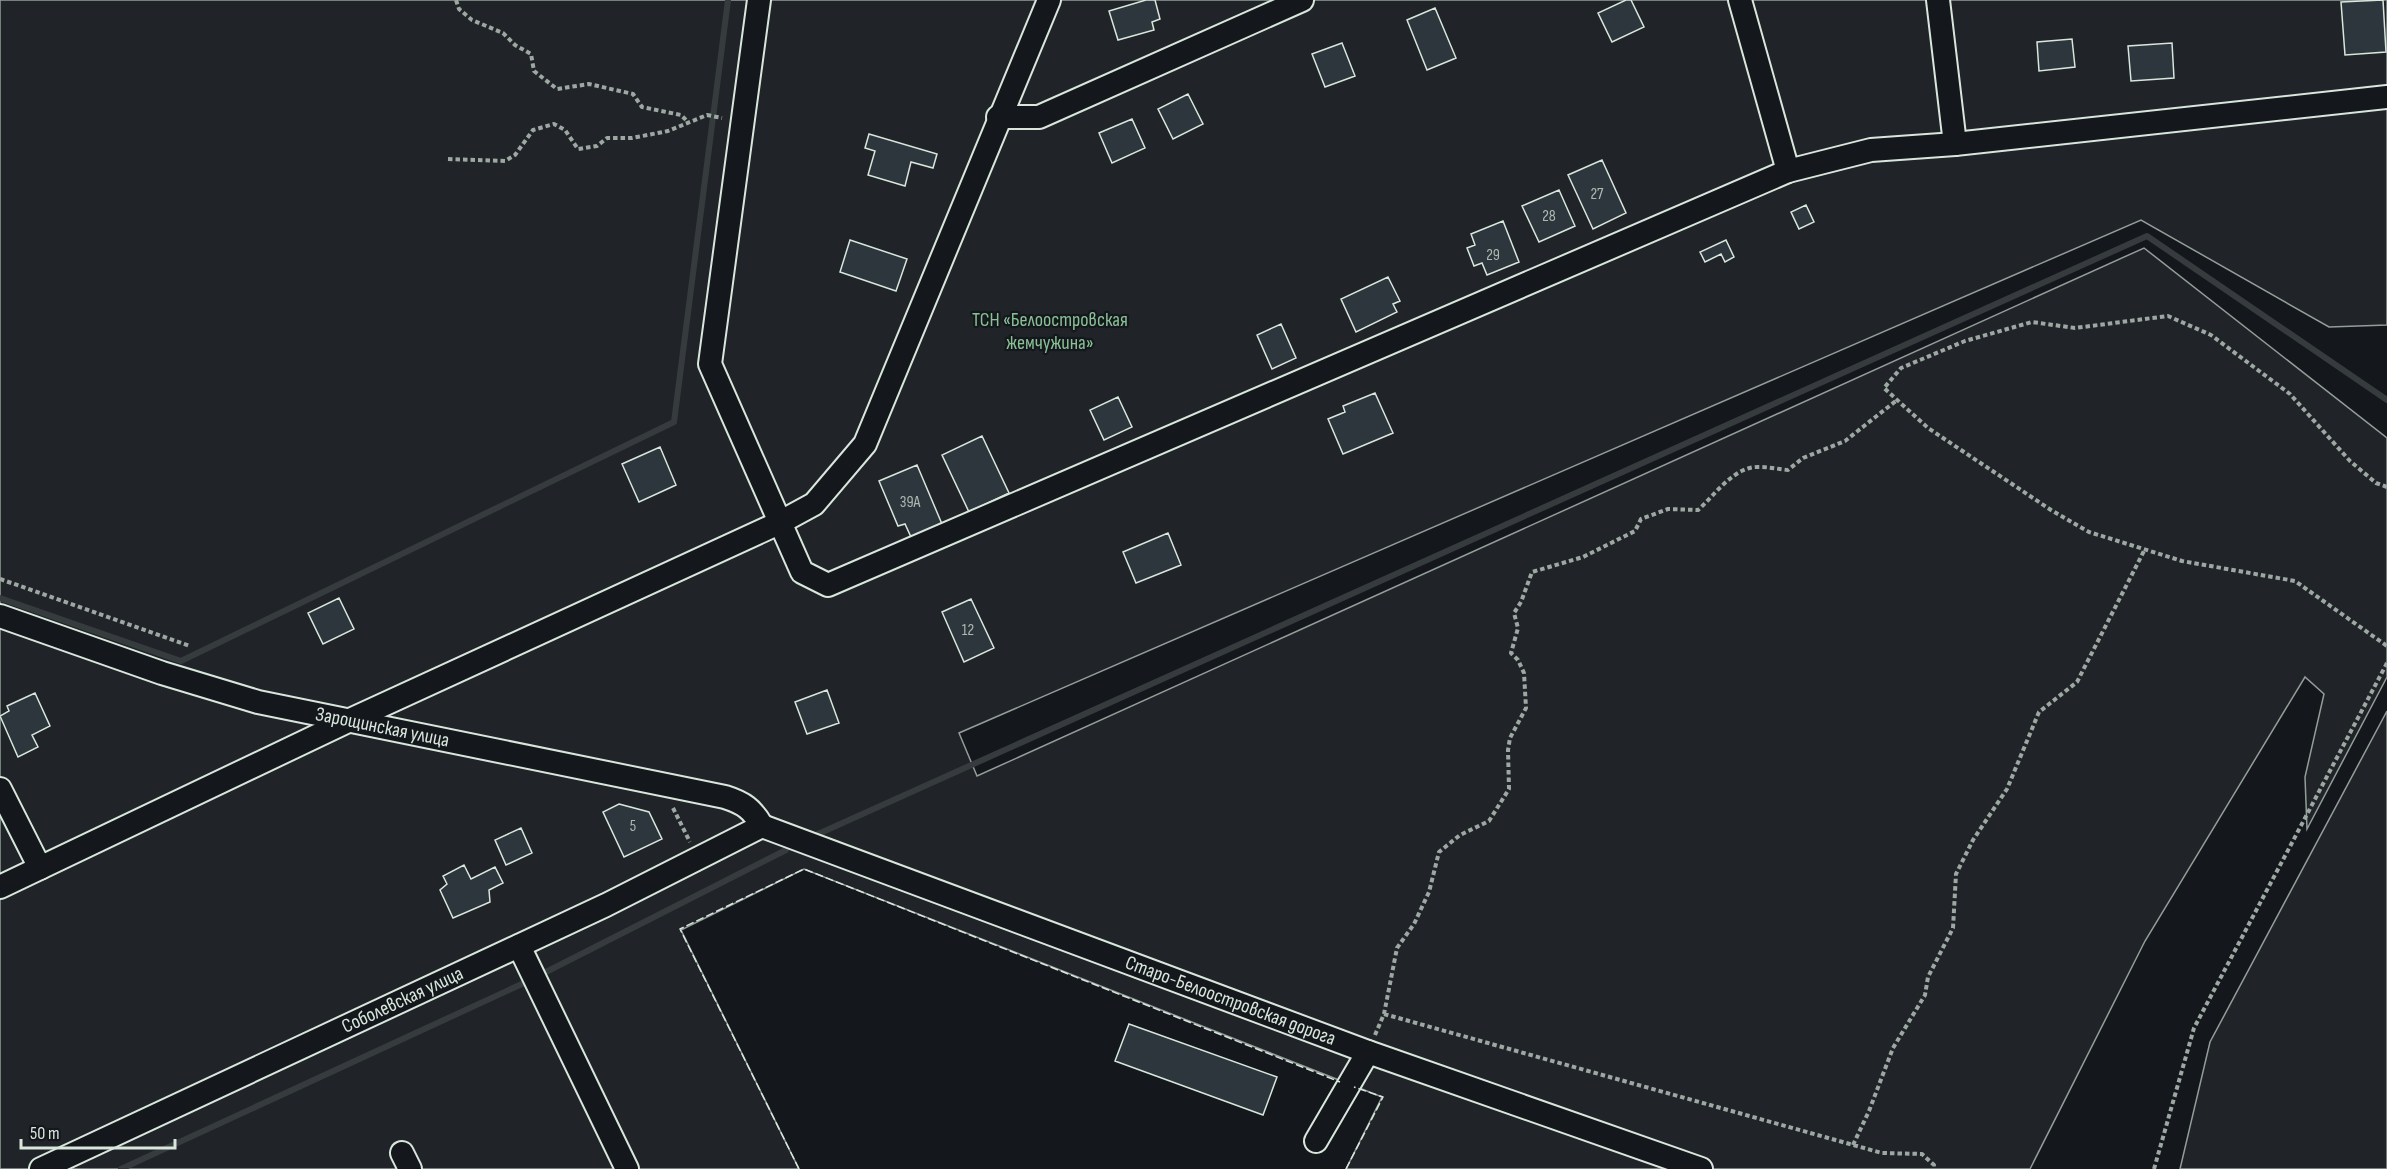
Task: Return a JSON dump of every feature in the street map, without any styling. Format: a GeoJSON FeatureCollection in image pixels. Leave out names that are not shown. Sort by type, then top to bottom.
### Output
{"type":"FeatureCollection","features":[{"type":"Feature","properties":{"kind":"street"},"geometry":{"type":"LineString","coordinates":[[759,0],[710,364],[802,572],[828,585],[1788,171],[1871,150],[1955,144],[2387,97]]}},
{"type":"Feature","properties":{"kind":"street"},"geometry":{"type":"LineString","coordinates":[[0,887],[348,721],[779,523],[814,504],[865,444],[1048,0]]}},
{"type":"Feature","properties":{"kind":"street"},"geometry":{"type":"LineString","coordinates":[[998,117],[1039,117],[1302,0]]}},
{"type":"Feature","properties":{"kind":"street"},"geometry":{"type":"LineString","coordinates":[[1740,0],[1788,171]]}},
{"type":"Feature","properties":{"kind":"street"},"geometry":{"type":"LineString","coordinates":[[1938,0],[1955,144]]}},
{"type":"Feature","properties":{"kind":"street","name":"Зарощинская улица"},"geometry":{"type":"LineString","coordinates":[[0,616],[258,702],[725,797],[741,802],[753,810],[762,826]]}},
{"type":"Feature","properties":{"kind":"street"},"geometry":{"type":"LineString","coordinates":[[0,789],[40,868]]}},
{"type":"Feature","properties":{"kind":"street","name":"Соболевская улица"},"geometry":{"type":"LineString","coordinates":[[41,1169],[519,946],[762,826]]}},
{"type":"Feature","properties":{"kind":"street","name":"Старо-Белоостровская дорога"},"geometry":{"type":"LineString","coordinates":[[762,826],[1368,1052],[1652,1161],[1701,1169]]}},
{"type":"Feature","properties":{"kind":"street"},"geometry":{"type":"LineString","coordinates":[[519,946],[627,1169]]}},
{"type":"Feature","properties":{"kind":"street"},"geometry":{"type":"LineString","coordinates":[[1316,1141],[1368,1052]]}},
{"type":"Feature","properties":{"kind":"path"},"geometry":{"type":"LineString","coordinates":[[456,0],[459,9],[472,20],[503,33],[515,45],[531,54],[534,71],[557,88],[589,84],[633,94],[642,107],[681,115],[688,121]]}},
{"type":"Feature","properties":{"kind":"path"},"geometry":{"type":"LineString","coordinates":[[448,159],[505,160],[515,155],[533,130],[554,124],[565,130],[578,149],[597,146],[607,138],[632,138],[668,131],[707,115],[720,117]]}},
{"type":"Feature","properties":{"kind":"path"},"geometry":{"type":"LineString","coordinates":[[2387,488],[2376,483],[2350,461],[2290,394],[2211,335],[2168,316],[2075,328],[2032,322],[1965,341],[1902,368],[1884,388],[1928,428],[2050,510],[2089,532],[2181,561],[2295,581],[2387,646]]}},
{"type":"Feature","properties":{"kind":"path"},"geometry":{"type":"LineString","coordinates":[[1368,1052],[1384,1014],[1397,948],[1414,924],[1429,892],[1439,852],[1460,835],[1489,821],[1509,789],[1510,738],[1526,708],[1524,673],[1518,660],[1511,653],[1518,628],[1514,613],[1521,602],[1532,572],[1584,557],[1635,531],[1641,519],[1668,509],[1698,510],[1729,478],[1744,470],[1758,466],[1788,470],[1803,458],[1845,441],[1897,400]]}},
{"type":"Feature","properties":{"kind":"path"},"geometry":{"type":"LineString","coordinates":[[1853,1145],[1869,1111],[1893,1048],[1925,994],[1928,977],[1953,928],[1956,874],[1973,840],[2007,789],[2039,712],[2077,682],[2089,653],[2145,549]]}},
{"type":"Feature","properties":{"kind":"path"},"geometry":{"type":"LineString","coordinates":[[0,579],[190,646]]}},
{"type":"Feature","properties":{"kind":"path"},"geometry":{"type":"LineString","coordinates":[[2154,1169],[2194,1028],[2387,663]]}},
{"type":"Feature","properties":{"kind":"path"},"geometry":{"type":"LineString","coordinates":[[670,803],[698,858]]}},
{"type":"Feature","properties":{"kind":"path"},"geometry":{"type":"LineString","coordinates":[[1384,1014],[1882,1153],[1922,1154],[1934,1165],[1933,1169]]}},
{"type":"Feature","properties":{"kind":"green space","name":"ТСН «Белоостровская жемчужина»"},"geometry":{"type":"Polygon","coordinates":[[[0,0],[2387,0],[2387,325],[2329,327],[2141,220],[959,733],[977,776],[2144,248],[2387,438],[2387,677],[2307,829],[2305,777],[2324,694],[2305,677],[2145,941],[2030,1169],[1346,1169],[1382,1097],[804,869],[681,930],[799,1169],[0,1169],[0,0]]]}},
{"type":"Feature","properties":{"kind":"green space"},"geometry":{"type":"Polygon","coordinates":[[[2387,711],[2387,1169],[2180,1169],[2210,1042],[2387,711]]]}},
{"type":"Feature","properties":{"kind":"building"},"geometry":{"type":"Polygon","coordinates":[[[1146,0],[1155,0],[1160,19],[1152,22],[1154,30],[1118,40],[1109,11],[1146,0]]]}},
{"type":"Feature","properties":{"kind":"building"},"geometry":{"type":"Polygon","coordinates":[[[1626,0],[1631,0],[1644,27],[1612,42],[1598,13],[1626,0]]]}},
{"type":"Feature","properties":{"kind":"building"},"geometry":{"type":"Polygon","coordinates":[[[2383,0],[2386,52],[2345,55],[2341,2],[2383,0]]]}},
{"type":"Feature","properties":{"kind":"building"},"geometry":{"type":"Polygon","coordinates":[[[1435,8],[1456,58],[1427,70],[1407,20],[1435,8]]]}},
{"type":"Feature","properties":{"kind":"building"},"geometry":{"type":"Polygon","coordinates":[[[2072,39],[2075,67],[2039,71],[2037,42],[2072,39]]]}},
{"type":"Feature","properties":{"kind":"building"},"geometry":{"type":"Polygon","coordinates":[[[1342,43],[1355,76],[1325,87],[1312,54],[1342,43]]]}},
{"type":"Feature","properties":{"kind":"building"},"geometry":{"type":"Polygon","coordinates":[[[2172,43],[2174,78],[2131,81],[2128,46],[2172,43]]]}},
{"type":"Feature","properties":{"kind":"building"},"geometry":{"type":"Polygon","coordinates":[[[1188,94],[1203,124],[1173,139],[1158,109],[1188,94]]]}},
{"type":"Feature","properties":{"kind":"building"},"geometry":{"type":"Polygon","coordinates":[[[1132,119],[1145,148],[1112,163],[1099,133],[1132,119]]]}},
{"type":"Feature","properties":{"kind":"building"},"geometry":{"type":"Polygon","coordinates":[[[869,134],[937,154],[933,168],[911,162],[905,186],[868,175],[875,151],[865,148],[869,134]]]}},
{"type":"Feature","properties":{"kind":"building"},"geometry":{"type":"Polygon","coordinates":[[[1602,160],[1626,213],[1593,229],[1568,175],[1602,160]]]}},
{"type":"Feature","properties":{"kind":"building"},"geometry":{"type":"Polygon","coordinates":[[[1559,190],[1575,226],[1539,242],[1522,206],[1559,190]]]}},
{"type":"Feature","properties":{"kind":"building"},"geometry":{"type":"Polygon","coordinates":[[[1806,205],[1814,222],[1799,229],[1791,212],[1806,205]]]}},
{"type":"Feature","properties":{"kind":"building"},"geometry":{"type":"Polygon","coordinates":[[[1503,221],[1519,262],[1487,275],[1482,263],[1474,266],[1467,248],[1475,245],[1471,234],[1503,221]]]}},
{"type":"Feature","properties":{"kind":"building"},"geometry":{"type":"Polygon","coordinates":[[[850,240],[907,259],[896,291],[840,272],[850,240]]]}},
{"type":"Feature","properties":{"kind":"building"},"geometry":{"type":"Polygon","coordinates":[[[1726,240],[1734,257],[1725,262],[1721,254],[1705,262],[1700,252],[1726,240]]]}},
{"type":"Feature","properties":{"kind":"building"},"geometry":{"type":"Polygon","coordinates":[[[1388,277],[1400,301],[1393,304],[1397,312],[1356,332],[1341,299],[1388,277]]]}},
{"type":"Feature","properties":{"kind":"building"},"geometry":{"type":"Polygon","coordinates":[[[1281,324],[1296,358],[1272,369],[1257,335],[1281,324]]]}},
{"type":"Feature","properties":{"kind":"building"},"geometry":{"type":"Polygon","coordinates":[[[1375,393],[1393,433],[1343,454],[1328,419],[1345,412],[1343,406],[1375,393]]]}},
{"type":"Feature","properties":{"kind":"building"},"geometry":{"type":"Polygon","coordinates":[[[1118,397],[1132,427],[1104,440],[1090,410],[1118,397]]]}},
{"type":"Feature","properties":{"kind":"building"},"geometry":{"type":"Polygon","coordinates":[[[982,436],[1009,493],[969,512],[942,455],[982,436]]]}},
{"type":"Feature","properties":{"kind":"building"},"geometry":{"type":"Polygon","coordinates":[[[660,447],[676,485],[639,502],[622,464],[660,447]]]}},
{"type":"Feature","properties":{"kind":"building"},"geometry":{"type":"Polygon","coordinates":[[[917,465],[942,524],[911,537],[905,524],[898,526],[879,481],[917,465]]]}},
{"type":"Feature","properties":{"kind":"building"},"geometry":{"type":"Polygon","coordinates":[[[1168,533],[1181,565],[1136,583],[1123,552],[1168,533]]]}},
{"type":"Feature","properties":{"kind":"building"},"geometry":{"type":"Polygon","coordinates":[[[339,598],[354,629],[323,644],[308,613],[339,598]]]}},
{"type":"Feature","properties":{"kind":"building"},"geometry":{"type":"Polygon","coordinates":[[[971,599],[994,648],[964,662],[942,612],[971,599]]]}},
{"type":"Feature","properties":{"kind":"building"},"geometry":{"type":"Polygon","coordinates":[[[827,690],[839,723],[807,734],[795,702],[827,690]]]}},
{"type":"Feature","properties":{"kind":"building"},"geometry":{"type":"Polygon","coordinates":[[[35,693],[50,726],[32,735],[38,747],[18,757],[0,716],[9,711],[7,706],[35,693]]]}},
{"type":"Feature","properties":{"kind":"building"},"geometry":{"type":"Polygon","coordinates":[[[619,804],[649,812],[662,839],[624,857],[603,812],[619,804]]]}},
{"type":"Feature","properties":{"kind":"building"},"geometry":{"type":"Polygon","coordinates":[[[521,828],[532,853],[506,865],[495,840],[521,828]]]}},
{"type":"Feature","properties":{"kind":"building"},"geometry":{"type":"Polygon","coordinates":[[[464,865],[471,879],[495,867],[503,883],[489,890],[490,902],[453,918],[440,890],[447,884],[443,876],[464,865]]]}},
{"type":"Feature","properties":{"kind":"building"},"geometry":{"type":"Polygon","coordinates":[[[1129,1024],[1277,1077],[1263,1115],[1115,1061],[1129,1024]]]}},
{"type":"Feature","properties":{"kind":"waterway"},"geometry":{"type":"LineString","coordinates":[[0,598],[181,661],[674,422],[728,0]]}},
{"type":"Feature","properties":{"kind":"waterway"},"geometry":{"type":"LineString","coordinates":[[818,834],[2147,236],[2387,400]]}},
{"type":"Feature","properties":{"kind":"waterway"},"geometry":{"type":"LineString","coordinates":[[542,974],[786,850]]}},
{"type":"Feature","properties":{"kind":"waterway"},"geometry":{"type":"LineString","coordinates":[[121,1169],[524,983]]}},
{"type":"Feature","properties":{"kind":"fence"},"geometry":{"type":"LineString","coordinates":[[799,1169],[680,929],[804,869],[1340,1082]]}},
{"type":"Feature","properties":{"kind":"fence"},"geometry":{"type":"LineString","coordinates":[[1346,1169],[1383,1097],[1354,1087]]}}]}
